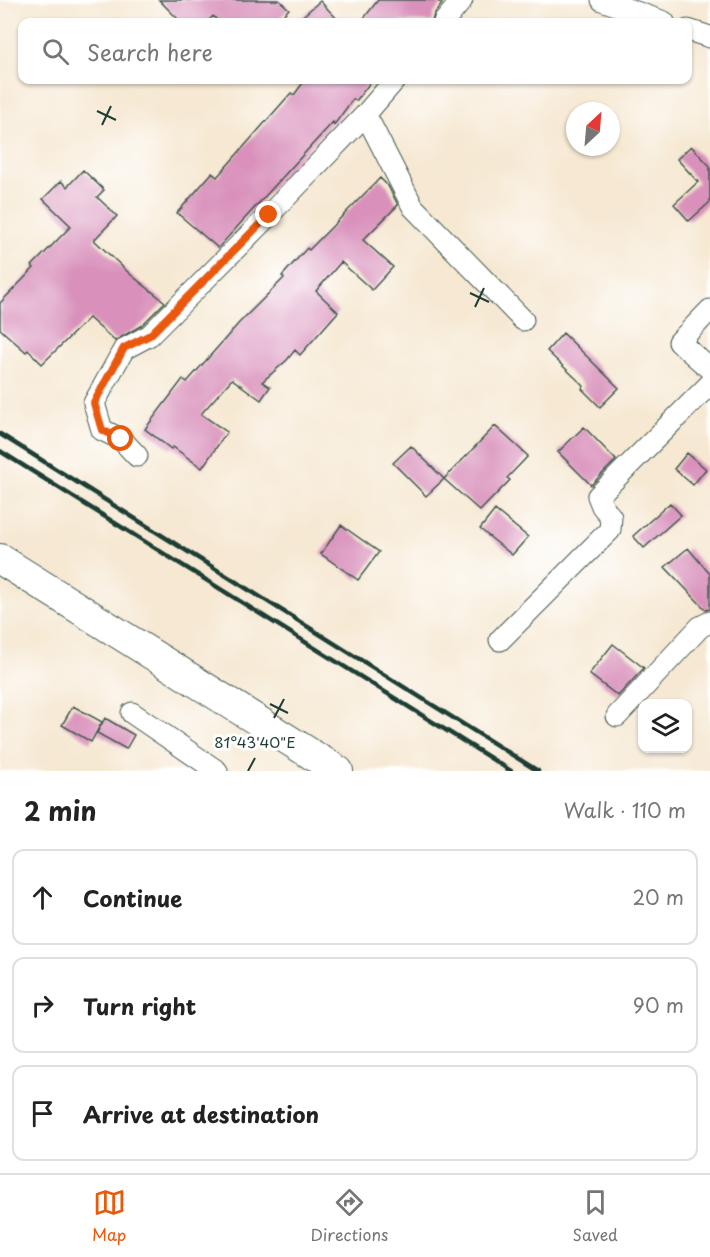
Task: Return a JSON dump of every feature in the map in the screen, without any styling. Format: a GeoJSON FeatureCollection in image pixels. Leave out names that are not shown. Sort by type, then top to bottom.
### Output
{"type":"FeatureCollection","features":[{"type":"Feature","properties":{"kind":"main road"},"geometry":{"type":"LineString","coordinates":[[0,559],[338,771]]}},
{"type":"Feature","properties":{"kind":"street"},"geometry":{"type":"LineString","coordinates":[[447,18],[462,0]]}},
{"type":"Feature","properties":{"kind":"street"},"geometry":{"type":"LineString","coordinates":[[602,0],[653,18]]}},
{"type":"Feature","properties":{"kind":"street"},"geometry":{"type":"LineString","coordinates":[[692,32],[710,37]]}},
{"type":"Feature","properties":{"kind":"street"},"geometry":{"type":"LineString","coordinates":[[138,456],[121,439],[102,430],[94,403],[124,348],[150,335],[269,215],[392,84]]}},
{"type":"Feature","properties":{"kind":"street"},"geometry":{"type":"LineString","coordinates":[[364,116],[370,123],[413,207],[523,320]]}},
{"type":"Feature","properties":{"kind":"street"},"geometry":{"type":"LineString","coordinates":[[710,310],[679,342],[710,369]]}},
{"type":"Feature","properties":{"kind":"street"},"geometry":{"type":"LineString","coordinates":[[500,640],[610,530],[610,517],[598,496],[710,384]]}},
{"type":"Feature","properties":{"kind":"street"},"geometry":{"type":"LineString","coordinates":[[617,716],[700,627],[710,622]]}},
{"type":"Feature","properties":{"kind":"street"},"geometry":{"type":"LineString","coordinates":[[132,713],[217,771]]}},
{"type":"Feature","properties":{"kind":"building"},"geometry":{"type":"Polygon","coordinates":[[[159,0],[279,0],[289,9],[280,18],[215,18],[213,16],[211,18],[177,18],[159,0]]]}},
{"type":"Feature","properties":{"kind":"building"},"geometry":{"type":"Polygon","coordinates":[[[378,0],[436,0],[442,4],[433,18],[364,18],[378,0]]]}},
{"type":"Feature","properties":{"kind":"building"},"geometry":{"type":"Polygon","coordinates":[[[320,1],[336,18],[301,18],[320,1]]]}},
{"type":"Feature","properties":{"kind":"building"},"geometry":{"type":"Polygon","coordinates":[[[302,84],[369,84],[356,101],[353,99],[334,125],[333,122],[218,248],[177,213],[212,173],[217,177],[291,93],[294,95],[302,84]]]}},
{"type":"Feature","properties":{"kind":"building"},"geometry":{"type":"Polygon","coordinates":[[[691,146],[710,166],[710,202],[689,221],[674,204],[698,182],[677,159],[691,146]]]}},
{"type":"Feature","properties":{"kind":"building"},"geometry":{"type":"Polygon","coordinates":[[[83,170],[104,190],[97,197],[117,216],[94,240],[130,274],[165,302],[142,325],[115,341],[89,318],[42,364],[0,329],[0,303],[71,226],[43,199],[61,181],[67,187],[83,170]]]}},
{"type":"Feature","properties":{"kind":"building"},"geometry":{"type":"Polygon","coordinates":[[[380,178],[388,186],[398,205],[363,240],[393,267],[372,290],[341,262],[316,291],[338,312],[300,355],[295,350],[262,382],[270,387],[261,400],[232,379],[201,414],[227,432],[202,468],[173,447],[171,449],[145,429],[183,379],[187,382],[239,323],[284,278],[282,276],[307,248],[309,250],[380,178]]]}},
{"type":"Feature","properties":{"kind":"building"},"geometry":{"type":"Polygon","coordinates":[[[563,333],[619,388],[600,407],[582,389],[584,386],[547,351],[563,333]]]}},
{"type":"Feature","properties":{"kind":"building"},"geometry":{"type":"Polygon","coordinates":[[[495,426],[528,456],[507,478],[510,480],[480,511],[444,479],[495,426]]]}},
{"type":"Feature","properties":{"kind":"building"},"geometry":{"type":"Polygon","coordinates":[[[584,427],[616,460],[591,485],[558,452],[584,427]]]}},
{"type":"Feature","properties":{"kind":"building"},"geometry":{"type":"Polygon","coordinates":[[[411,446],[444,479],[426,496],[393,463],[411,446]]]}},
{"type":"Feature","properties":{"kind":"building"},"geometry":{"type":"Polygon","coordinates":[[[687,453],[706,469],[693,485],[674,469],[687,453]]]}},
{"type":"Feature","properties":{"kind":"building"},"geometry":{"type":"Polygon","coordinates":[[[670,503],[681,515],[644,548],[633,536],[670,503]]]}},
{"type":"Feature","properties":{"kind":"building"},"geometry":{"type":"Polygon","coordinates":[[[495,510],[528,537],[512,555],[480,529],[495,510]]]}},
{"type":"Feature","properties":{"kind":"building"},"geometry":{"type":"Polygon","coordinates":[[[341,525],[379,552],[358,580],[321,554],[341,525]]]}},
{"type":"Feature","properties":{"kind":"building"},"geometry":{"type":"Polygon","coordinates":[[[688,548],[710,574],[710,609],[706,610],[665,567],[688,548]]]}},
{"type":"Feature","properties":{"kind":"building"},"geometry":{"type":"Polygon","coordinates":[[[613,644],[644,668],[618,696],[589,674],[613,644]]]}},
{"type":"Feature","properties":{"kind":"building"},"geometry":{"type":"Polygon","coordinates":[[[73,706],[102,722],[91,742],[62,725],[73,706]]]}},
{"type":"Feature","properties":{"kind":"building"},"geometry":{"type":"Polygon","coordinates":[[[105,718],[134,735],[126,749],[97,733],[105,718]]]}},
{"type":"Feature","properties":{"kind":"railway"},"geometry":{"type":"LineString","coordinates":[[0,434],[538,771]]}},
{"type":"Feature","properties":{"kind":"railway"},"geometry":{"type":"LineString","coordinates":[[0,451],[511,771]]}},
{"type":"Feature","properties":{"kind":"route"},"geometry":{"type":"LineString","coordinates":[[121,439],[102,430],[94,403],[124,348],[150,335],[269,215]]}}]}
